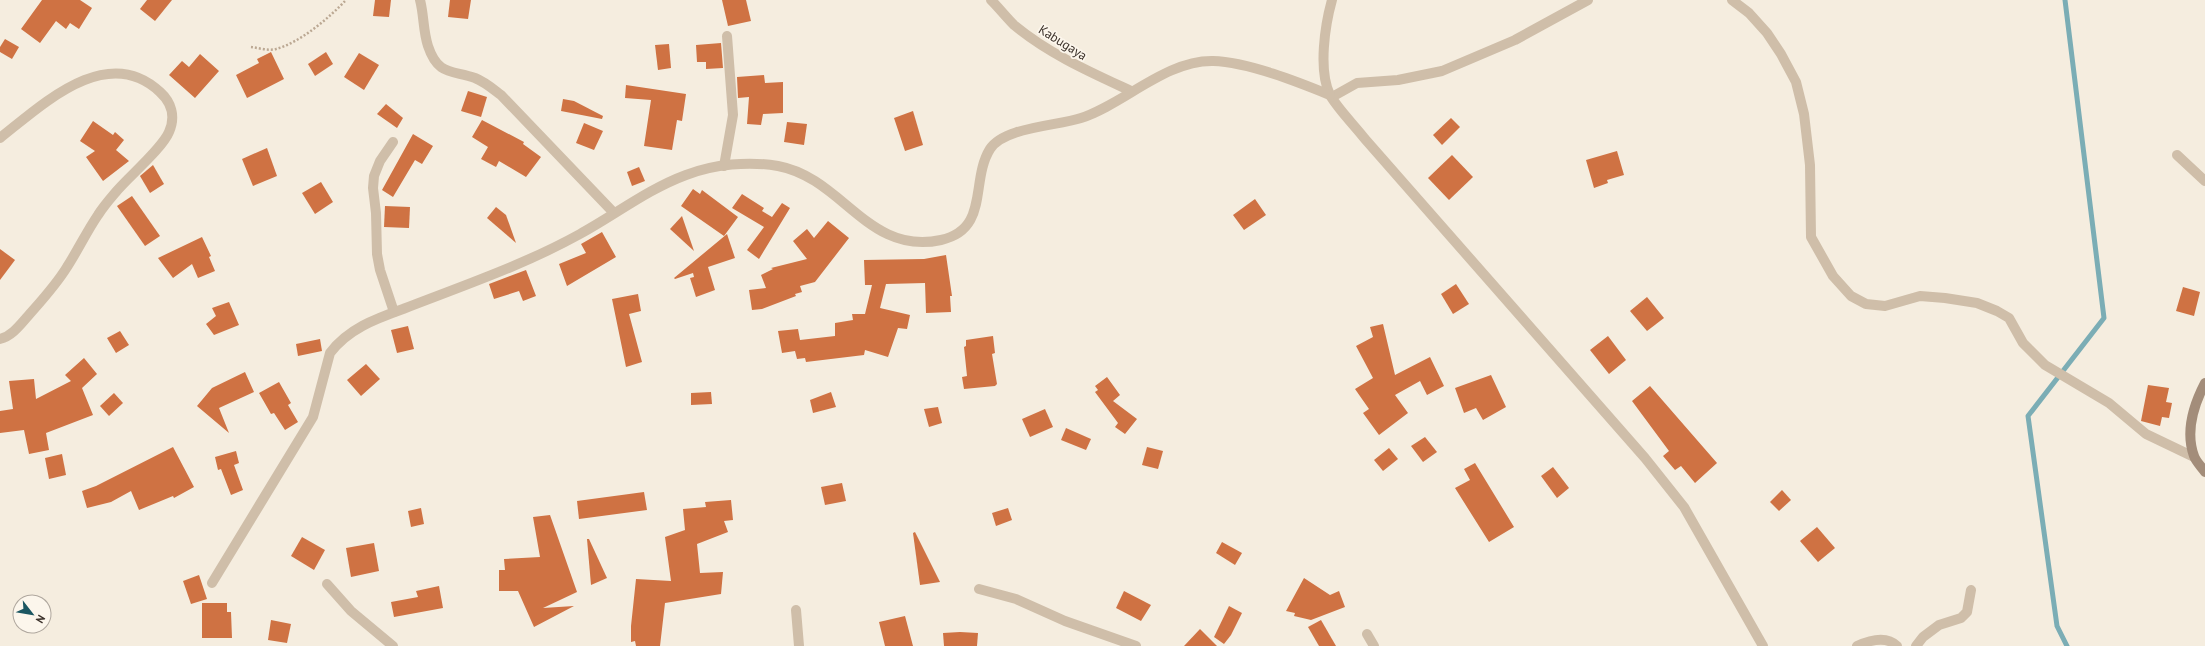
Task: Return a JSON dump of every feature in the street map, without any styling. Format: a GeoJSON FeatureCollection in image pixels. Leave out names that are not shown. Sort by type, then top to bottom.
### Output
{"type":"FeatureCollection","features":[{"type":"Feature","properties":{"kind":"street"},"geometry":{"type":"LineString","coordinates":[[420,0],[428,46],[434,58],[442,68],[449,73],[474,78],[485,82],[501,95],[614,213]]}},
{"type":"Feature","properties":{"kind":"street","name":"Kabugaya"},"geometry":{"type":"LineString","coordinates":[[991,0],[1014,24],[1040,44],[1074,66],[1131,91]]}},
{"type":"Feature","properties":{"kind":"street"},"geometry":{"type":"LineString","coordinates":[[1332,0],[1324,57],[1326,78],[1331,96],[1365,139],[1645,458],[1684,507],[1763,646]]}},
{"type":"Feature","properties":{"kind":"street"},"geometry":{"type":"LineString","coordinates":[[212,583],[313,417],[330,353],[351,332],[371,321],[530,257],[580,234],[614,213],[687,174],[724,166],[760,164],[792,169],[822,185],[876,230],[902,240],[937,241],[951,237],[963,230],[971,219],[984,166],[990,149],[999,140],[1012,133],[1081,118],[1096,112],[1131,91],[1181,68],[1200,62],[1215,61],[1234,63],[1268,73],[1331,96],[1357,83],[1398,80],[1442,71],[1515,40],[1588,0]]}},
{"type":"Feature","properties":{"kind":"street"},"geometry":{"type":"LineString","coordinates":[[1732,0],[1749,13],[1766,33],[1781,54],[1796,82],[1804,114],[1810,165],[1811,237],[1833,276],[1851,296],[1866,304],[1885,306],[1920,296],[1945,298],[1977,303],[1997,311],[2009,318],[2023,343],[2045,365],[2109,403],[2146,434],[2194,457],[2205,472]]}},
{"type":"Feature","properties":{"kind":"street"},"geometry":{"type":"LineString","coordinates":[[724,166],[733,115],[727,36]]}},
{"type":"Feature","properties":{"kind":"street"},"geometry":{"type":"LineString","coordinates":[[0,138],[40,106],[73,84],[99,75],[118,73],[141,77],[169,101],[172,115],[169,132],[98,214],[55,285],[18,328],[0,339]]}},
{"type":"Feature","properties":{"kind":"street"},"geometry":{"type":"LineString","coordinates":[[393,142],[380,161],[374,176],[373,188],[376,213],[377,254],[380,270],[394,312]]}},
{"type":"Feature","properties":{"kind":"street"},"geometry":{"type":"LineString","coordinates":[[2177,155],[2205,181]]}},
{"type":"Feature","properties":{"kind":"street"},"geometry":{"type":"LineString","coordinates":[[2194,457],[2190,428],[2195,403],[2205,383]]}},
{"type":"Feature","properties":{"kind":"street"},"geometry":{"type":"LineString","coordinates":[[327,584],[351,611],[393,646]]}},
{"type":"Feature","properties":{"kind":"street"},"geometry":{"type":"LineString","coordinates":[[979,589],[1003,594],[1065,620],[1136,646]]}},
{"type":"Feature","properties":{"kind":"street"},"geometry":{"type":"LineString","coordinates":[[1916,646],[1923,637],[1938,625],[1961,618],[1967,612],[1971,590]]}},
{"type":"Feature","properties":{"kind":"street"},"geometry":{"type":"LineString","coordinates":[[796,610],[799,646]]}},
{"type":"Feature","properties":{"kind":"street"},"geometry":{"type":"LineString","coordinates":[[1367,634],[1374,646]]}},
{"type":"Feature","properties":{"kind":"street"},"geometry":{"type":"LineString","coordinates":[[1857,646],[1878,639],[1889,640],[1897,646]]}},
{"type":"Feature","properties":{"kind":"path"},"geometry":{"type":"LineString","coordinates":[[251,47],[276,49],[288,44],[318,26],[346,0]]}},
{"type":"Feature","properties":{"kind":"building"},"geometry":{"type":"Polygon","coordinates":[[[42,0],[80,0],[92,8],[79,29],[70,23],[66,29],[56,21],[40,43],[21,29],[42,0]]]}},
{"type":"Feature","properties":{"kind":"building"},"geometry":{"type":"Polygon","coordinates":[[[147,0],[172,0],[155,21],[140,9],[147,0]]]}},
{"type":"Feature","properties":{"kind":"building"},"geometry":{"type":"Polygon","coordinates":[[[375,0],[391,0],[389,17],[373,16],[375,0]]]}},
{"type":"Feature","properties":{"kind":"building"},"geometry":{"type":"Polygon","coordinates":[[[450,0],[471,0],[468,19],[448,17],[450,0]]]}},
{"type":"Feature","properties":{"kind":"building"},"geometry":{"type":"Polygon","coordinates":[[[722,0],[746,0],[751,21],[728,26],[722,0]]]}},
{"type":"Feature","properties":{"kind":"building"},"geometry":{"type":"Polygon","coordinates":[[[5,39],[19,47],[12,59],[0,52],[0,47],[5,39]]]}},
{"type":"Feature","properties":{"kind":"building"},"geometry":{"type":"Polygon","coordinates":[[[721,43],[723,68],[706,69],[706,62],[697,62],[696,45],[721,43]]]}},
{"type":"Feature","properties":{"kind":"building"},"geometry":{"type":"Polygon","coordinates":[[[669,44],[671,68],[658,70],[655,45],[669,44]]]}},
{"type":"Feature","properties":{"kind":"building"},"geometry":{"type":"Polygon","coordinates":[[[271,52],[284,79],[247,98],[236,75],[259,63],[257,59],[271,52]]]}},
{"type":"Feature","properties":{"kind":"building"},"geometry":{"type":"Polygon","coordinates":[[[326,52],[333,64],[315,76],[308,64],[326,52]]]}},
{"type":"Feature","properties":{"kind":"building"},"geometry":{"type":"Polygon","coordinates":[[[359,53],[379,65],[364,90],[344,77],[359,53]]]}},
{"type":"Feature","properties":{"kind":"building"},"geometry":{"type":"Polygon","coordinates":[[[200,54],[219,71],[195,98],[169,75],[182,61],[189,67],[200,54]]]}},
{"type":"Feature","properties":{"kind":"building"},"geometry":{"type":"Polygon","coordinates":[[[764,75],[765,83],[783,82],[783,113],[763,114],[761,125],[747,124],[749,97],[738,98],[737,77],[764,75]]]}},
{"type":"Feature","properties":{"kind":"building"},"geometry":{"type":"Polygon","coordinates":[[[626,85],[686,94],[682,121],[677,120],[672,150],[644,146],[651,100],[625,98],[626,85]]]}},
{"type":"Feature","properties":{"kind":"building"},"geometry":{"type":"Polygon","coordinates":[[[468,91],[487,97],[481,117],[461,111],[468,91]]]}},
{"type":"Feature","properties":{"kind":"building"},"geometry":{"type":"Polygon","coordinates":[[[563,99],[574,101],[603,116],[602,119],[561,111],[563,99]]]}},
{"type":"Feature","properties":{"kind":"building"},"geometry":{"type":"Polygon","coordinates":[[[386,104],[403,118],[397,128],[377,114],[386,104]]]}},
{"type":"Feature","properties":{"kind":"building"},"geometry":{"type":"Polygon","coordinates":[[[913,111],[923,145],[905,151],[894,118],[913,111]]]}},
{"type":"Feature","properties":{"kind":"building"},"geometry":{"type":"Polygon","coordinates":[[[1451,118],[1460,127],[1442,145],[1433,135],[1451,118]]]}},
{"type":"Feature","properties":{"kind":"building"},"geometry":{"type":"Polygon","coordinates":[[[482,120],[524,142],[523,144],[541,157],[526,177],[499,161],[496,167],[481,159],[488,147],[472,137],[482,120]]]}},
{"type":"Feature","properties":{"kind":"building"},"geometry":{"type":"Polygon","coordinates":[[[93,121],[113,135],[115,132],[124,140],[116,150],[129,161],[103,181],[86,157],[95,151],[80,141],[93,121]]]}},
{"type":"Feature","properties":{"kind":"building"},"geometry":{"type":"Polygon","coordinates":[[[787,122],[807,124],[804,145],[784,142],[787,122]]]}},
{"type":"Feature","properties":{"kind":"building"},"geometry":{"type":"Polygon","coordinates":[[[584,123],[603,131],[594,150],[576,143],[584,123]]]}},
{"type":"Feature","properties":{"kind":"building"},"geometry":{"type":"Polygon","coordinates":[[[413,134],[433,146],[422,164],[415,160],[393,197],[382,190],[413,134]]]}},
{"type":"Feature","properties":{"kind":"building"},"geometry":{"type":"Polygon","coordinates":[[[267,148],[277,176],[253,186],[242,159],[267,148]]]}},
{"type":"Feature","properties":{"kind":"building"},"geometry":{"type":"Polygon","coordinates":[[[1617,151],[1624,175],[1607,180],[1608,183],[1594,188],[1586,160],[1617,151]]]}},
{"type":"Feature","properties":{"kind":"building"},"geometry":{"type":"Polygon","coordinates":[[[1452,155],[1473,177],[1449,200],[1428,178],[1452,155]]]}},
{"type":"Feature","properties":{"kind":"building"},"geometry":{"type":"Polygon","coordinates":[[[153,165],[164,184],[150,193],[140,176],[153,165]]]}},
{"type":"Feature","properties":{"kind":"building"},"geometry":{"type":"Polygon","coordinates":[[[639,167],[645,181],[632,186],[627,172],[639,167]]]}},
{"type":"Feature","properties":{"kind":"building"},"geometry":{"type":"Polygon","coordinates":[[[321,182],[333,202],[315,214],[302,193],[321,182]]]}},
{"type":"Feature","properties":{"kind":"building"},"geometry":{"type":"Polygon","coordinates":[[[693,189],[700,194],[702,190],[738,217],[724,236],[681,206],[693,189]]]}},
{"type":"Feature","properties":{"kind":"building"},"geometry":{"type":"Polygon","coordinates":[[[742,194],[764,208],[762,211],[772,217],[782,203],[790,208],[759,259],[747,250],[764,227],[732,208],[742,194]]]}},
{"type":"Feature","properties":{"kind":"building"},"geometry":{"type":"Polygon","coordinates":[[[132,196],[160,236],[145,246],[117,206],[132,196]]]}},
{"type":"Feature","properties":{"kind":"building"},"geometry":{"type":"Polygon","coordinates":[[[1255,199],[1266,215],[1244,230],[1233,215],[1255,199]]]}},
{"type":"Feature","properties":{"kind":"building"},"geometry":{"type":"Polygon","coordinates":[[[385,206],[410,207],[409,228],[384,227],[385,206]]]}},
{"type":"Feature","properties":{"kind":"building"},"geometry":{"type":"Polygon","coordinates":[[[496,207],[506,215],[516,243],[487,218],[496,207]]]}},
{"type":"Feature","properties":{"kind":"building"},"geometry":{"type":"Polygon","coordinates":[[[682,216],[694,251],[670,229],[682,216]]]}},
{"type":"Feature","properties":{"kind":"building"},"geometry":{"type":"Polygon","coordinates":[[[828,221],[849,238],[815,282],[800,286],[802,292],[795,294],[796,296],[762,309],[752,310],[749,290],[766,288],[761,275],[773,269],[771,268],[807,259],[793,241],[807,229],[814,238],[828,221]]]}},
{"type":"Feature","properties":{"kind":"building"},"geometry":{"type":"Polygon","coordinates":[[[602,232],[616,257],[567,286],[559,264],[586,253],[581,244],[602,232]]]}},
{"type":"Feature","properties":{"kind":"building"},"geometry":{"type":"Polygon","coordinates":[[[727,234],[735,258],[708,267],[715,290],[696,297],[690,278],[694,277],[693,273],[675,279],[674,278],[727,234]]]}},
{"type":"Feature","properties":{"kind":"building"},"geometry":{"type":"Polygon","coordinates":[[[202,237],[211,256],[209,257],[215,271],[198,278],[192,264],[173,278],[158,258],[202,237]]]}},
{"type":"Feature","properties":{"kind":"building"},"geometry":{"type":"Polygon","coordinates":[[[0,249],[15,260],[0,280],[0,249]]]}},
{"type":"Feature","properties":{"kind":"building"},"geometry":{"type":"Polygon","coordinates":[[[946,255],[952,296],[950,296],[951,312],[926,313],[925,283],[886,284],[880,308],[910,315],[907,329],[898,328],[888,357],[865,350],[864,355],[806,362],[805,358],[797,359],[795,351],[782,353],[778,331],[798,329],[800,340],[835,336],[835,323],[853,320],[852,314],[865,314],[872,285],[865,285],[864,260],[924,259],[946,255]]]}},
{"type":"Feature","properties":{"kind":"building"},"geometry":{"type":"Polygon","coordinates":[[[526,270],[536,296],[523,301],[519,291],[494,299],[489,284],[526,270]]]}},
{"type":"Feature","properties":{"kind":"building"},"geometry":{"type":"Polygon","coordinates":[[[1456,284],[1469,304],[1453,314],[1441,294],[1456,284]]]}},
{"type":"Feature","properties":{"kind":"building"},"geometry":{"type":"Polygon","coordinates":[[[2183,287],[2200,292],[2194,316],[2176,311],[2183,287]]]}},
{"type":"Feature","properties":{"kind":"building"},"geometry":{"type":"Polygon","coordinates":[[[638,294],[641,311],[629,314],[642,362],[626,367],[612,299],[638,294]]]}},
{"type":"Feature","properties":{"kind":"building"},"geometry":{"type":"Polygon","coordinates":[[[1647,297],[1664,318],[1647,331],[1630,311],[1647,297]]]}},
{"type":"Feature","properties":{"kind":"building"},"geometry":{"type":"Polygon","coordinates":[[[229,302],[239,325],[214,335],[206,324],[216,316],[212,308],[229,302]]]}},
{"type":"Feature","properties":{"kind":"building"},"geometry":{"type":"Polygon","coordinates":[[[1383,324],[1395,375],[1430,357],[1444,386],[1427,395],[1420,381],[1395,395],[1408,413],[1379,435],[1363,413],[1369,409],[1355,389],[1373,378],[1356,346],[1373,337],[1370,327],[1383,324]]]}},
{"type":"Feature","properties":{"kind":"building"},"geometry":{"type":"Polygon","coordinates":[[[408,326],[414,349],[397,353],[391,330],[408,326]]]}},
{"type":"Feature","properties":{"kind":"building"},"geometry":{"type":"Polygon","coordinates":[[[120,331],[129,345],[116,353],[107,338],[120,331]]]}},
{"type":"Feature","properties":{"kind":"building"},"geometry":{"type":"Polygon","coordinates":[[[993,336],[995,353],[992,354],[997,384],[995,386],[964,389],[962,377],[967,376],[964,347],[966,346],[966,340],[993,336]]]}},
{"type":"Feature","properties":{"kind":"building"},"geometry":{"type":"Polygon","coordinates":[[[1608,336],[1626,360],[1609,374],[1590,350],[1608,336]]]}},
{"type":"Feature","properties":{"kind":"building"},"geometry":{"type":"Polygon","coordinates":[[[320,339],[322,351],[298,356],[296,344],[320,339]]]}},
{"type":"Feature","properties":{"kind":"building"},"geometry":{"type":"Polygon","coordinates":[[[84,358],[97,374],[82,388],[93,415],[46,433],[49,450],[29,454],[24,430],[0,433],[0,411],[13,409],[9,381],[34,379],[36,399],[71,381],[65,375],[84,358]]]}},
{"type":"Feature","properties":{"kind":"building"},"geometry":{"type":"Polygon","coordinates":[[[366,364],[380,379],[361,396],[347,380],[366,364]]]}},
{"type":"Feature","properties":{"kind":"building"},"geometry":{"type":"Polygon","coordinates":[[[245,372],[254,392],[219,408],[229,433],[197,406],[212,388],[245,372]]]}},
{"type":"Feature","properties":{"kind":"building"},"geometry":{"type":"Polygon","coordinates":[[[1491,375],[1506,407],[1483,420],[1476,408],[1464,413],[1455,388],[1491,375]]]}},
{"type":"Feature","properties":{"kind":"building"},"geometry":{"type":"Polygon","coordinates":[[[1107,377],[1120,395],[1113,401],[1137,419],[1125,434],[1115,427],[1118,423],[1095,392],[1098,390],[1095,386],[1107,377]]]}},
{"type":"Feature","properties":{"kind":"building"},"geometry":{"type":"Polygon","coordinates":[[[279,382],[291,403],[288,405],[298,422],[285,430],[274,413],[271,414],[259,393],[279,382]]]}},
{"type":"Feature","properties":{"kind":"building"},"geometry":{"type":"Polygon","coordinates":[[[2148,385],[2169,388],[2166,402],[2172,403],[2169,418],[2162,417],[2160,426],[2141,421],[2148,385]]]}},
{"type":"Feature","properties":{"kind":"building"},"geometry":{"type":"Polygon","coordinates":[[[1650,386],[1717,463],[1695,483],[1681,466],[1675,470],[1663,456],[1669,451],[1632,401],[1650,386]]]}},
{"type":"Feature","properties":{"kind":"building"},"geometry":{"type":"Polygon","coordinates":[[[711,392],[712,404],[691,405],[691,393],[711,392]]]}},
{"type":"Feature","properties":{"kind":"building"},"geometry":{"type":"Polygon","coordinates":[[[831,392],[836,407],[813,413],[810,400],[831,392]]]}},
{"type":"Feature","properties":{"kind":"building"},"geometry":{"type":"Polygon","coordinates":[[[114,393],[123,403],[109,416],[100,406],[114,393]]]}},
{"type":"Feature","properties":{"kind":"building"},"geometry":{"type":"Polygon","coordinates":[[[938,407],[942,423],[929,427],[924,409],[938,407]]]}},
{"type":"Feature","properties":{"kind":"building"},"geometry":{"type":"Polygon","coordinates":[[[1045,409],[1053,427],[1030,437],[1022,419],[1045,409]]]}},
{"type":"Feature","properties":{"kind":"building"},"geometry":{"type":"Polygon","coordinates":[[[1066,428],[1091,439],[1086,450],[1061,440],[1066,428]]]}},
{"type":"Feature","properties":{"kind":"building"},"geometry":{"type":"Polygon","coordinates":[[[1425,437],[1437,452],[1423,462],[1411,446],[1425,437]]]}},
{"type":"Feature","properties":{"kind":"building"},"geometry":{"type":"Polygon","coordinates":[[[173,447],[194,487],[174,498],[173,496],[139,510],[131,491],[111,502],[87,508],[82,491],[96,486],[173,447]]]}},
{"type":"Feature","properties":{"kind":"building"},"geometry":{"type":"Polygon","coordinates":[[[1147,447],[1163,451],[1158,469],[1142,465],[1147,447]]]}},
{"type":"Feature","properties":{"kind":"building"},"geometry":{"type":"Polygon","coordinates":[[[1389,448],[1398,459],[1383,471],[1374,460],[1389,448]]]}},
{"type":"Feature","properties":{"kind":"building"},"geometry":{"type":"Polygon","coordinates":[[[236,451],[239,463],[234,465],[243,490],[231,495],[221,469],[218,470],[215,457],[236,451]]]}},
{"type":"Feature","properties":{"kind":"building"},"geometry":{"type":"Polygon","coordinates":[[[62,454],[66,475],[49,479],[45,458],[62,454]]]}},
{"type":"Feature","properties":{"kind":"building"},"geometry":{"type":"Polygon","coordinates":[[[1475,463],[1514,527],[1489,542],[1455,488],[1470,480],[1464,469],[1475,463]]]}},
{"type":"Feature","properties":{"kind":"building"},"geometry":{"type":"Polygon","coordinates":[[[1553,467],[1569,488],[1557,498],[1541,476],[1553,467]]]}},
{"type":"Feature","properties":{"kind":"building"},"geometry":{"type":"Polygon","coordinates":[[[842,483],[846,501],[825,505],[821,487],[842,483]]]}},
{"type":"Feature","properties":{"kind":"building"},"geometry":{"type":"Polygon","coordinates":[[[1782,490],[1791,500],[1779,511],[1770,502],[1782,490]]]}},
{"type":"Feature","properties":{"kind":"building"},"geometry":{"type":"Polygon","coordinates":[[[644,492],[647,510],[579,519],[577,501],[644,492]]]}},
{"type":"Feature","properties":{"kind":"building"},"geometry":{"type":"Polygon","coordinates":[[[731,500],[733,520],[724,521],[728,532],[697,544],[700,573],[723,572],[721,594],[665,603],[660,646],[636,646],[635,641],[631,642],[631,626],[636,579],[671,581],[665,537],[685,530],[683,509],[706,507],[705,502],[731,500]]]}},
{"type":"Feature","properties":{"kind":"building"},"geometry":{"type":"Polygon","coordinates":[[[421,508],[424,524],[411,527],[408,511],[421,508]]]}},
{"type":"Feature","properties":{"kind":"building"},"geometry":{"type":"Polygon","coordinates":[[[1008,508],[1012,520],[996,526],[992,513],[1008,508]]]}},
{"type":"Feature","properties":{"kind":"building"},"geometry":{"type":"Polygon","coordinates":[[[550,515],[577,592],[543,608],[574,606],[534,627],[518,591],[499,591],[499,570],[505,570],[504,559],[540,557],[533,517],[550,515]]]}},
{"type":"Feature","properties":{"kind":"building"},"geometry":{"type":"Polygon","coordinates":[[[1817,527],[1835,548],[1818,562],[1800,541],[1817,527]]]}},
{"type":"Feature","properties":{"kind":"building"},"geometry":{"type":"Polygon","coordinates":[[[915,532],[940,582],[920,585],[913,533],[915,532]]]}},
{"type":"Feature","properties":{"kind":"building"},"geometry":{"type":"Polygon","coordinates":[[[302,537],[325,550],[314,570],[291,556],[302,537]]]}},
{"type":"Feature","properties":{"kind":"building"},"geometry":{"type":"Polygon","coordinates":[[[587,539],[589,539],[607,578],[591,585],[587,539]]]}},
{"type":"Feature","properties":{"kind":"building"},"geometry":{"type":"Polygon","coordinates":[[[1222,542],[1242,553],[1235,565],[1216,553],[1222,542]]]}},
{"type":"Feature","properties":{"kind":"building"},"geometry":{"type":"Polygon","coordinates":[[[374,543],[379,571],[351,577],[346,548],[374,543]]]}},
{"type":"Feature","properties":{"kind":"building"},"geometry":{"type":"Polygon","coordinates":[[[199,575],[207,599],[191,604],[183,581],[199,575]]]}},
{"type":"Feature","properties":{"kind":"building"},"geometry":{"type":"Polygon","coordinates":[[[1304,578],[1330,595],[1339,591],[1345,607],[1311,620],[1294,616],[1295,613],[1286,611],[1304,578]]]}},
{"type":"Feature","properties":{"kind":"building"},"geometry":{"type":"Polygon","coordinates":[[[439,586],[443,608],[394,617],[391,602],[418,597],[416,591],[439,586]]]}},
{"type":"Feature","properties":{"kind":"building"},"geometry":{"type":"Polygon","coordinates":[[[1124,591],[1151,605],[1141,621],[1116,608],[1124,591]]]}},
{"type":"Feature","properties":{"kind":"building"},"geometry":{"type":"Polygon","coordinates":[[[202,603],[227,603],[227,612],[231,612],[232,638],[202,638],[202,603]]]}},
{"type":"Feature","properties":{"kind":"building"},"geometry":{"type":"Polygon","coordinates":[[[1229,606],[1242,613],[1231,635],[1224,644],[1214,637],[1229,606]]]}},
{"type":"Feature","properties":{"kind":"building"},"geometry":{"type":"Polygon","coordinates":[[[905,616],[913,646],[885,646],[879,622],[905,616]]]}},
{"type":"Feature","properties":{"kind":"building"},"geometry":{"type":"Polygon","coordinates":[[[271,620],[291,624],[287,643],[268,640],[271,620]]]}},
{"type":"Feature","properties":{"kind":"building"},"geometry":{"type":"Polygon","coordinates":[[[1321,620],[1336,646],[1319,646],[1308,627],[1321,620]]]}},
{"type":"Feature","properties":{"kind":"building"},"geometry":{"type":"Polygon","coordinates":[[[1200,629],[1217,646],[1184,646],[1200,629]]]}},
{"type":"Feature","properties":{"kind":"building"},"geometry":{"type":"Polygon","coordinates":[[[943,633],[978,633],[977,646],[944,646],[943,633]]]}},
{"type":"Feature","properties":{"kind":"waterway"},"geometry":{"type":"LineString","coordinates":[[2065,0],[2104,318],[2028,416],[2057,626],[2067,646]]}}]}
